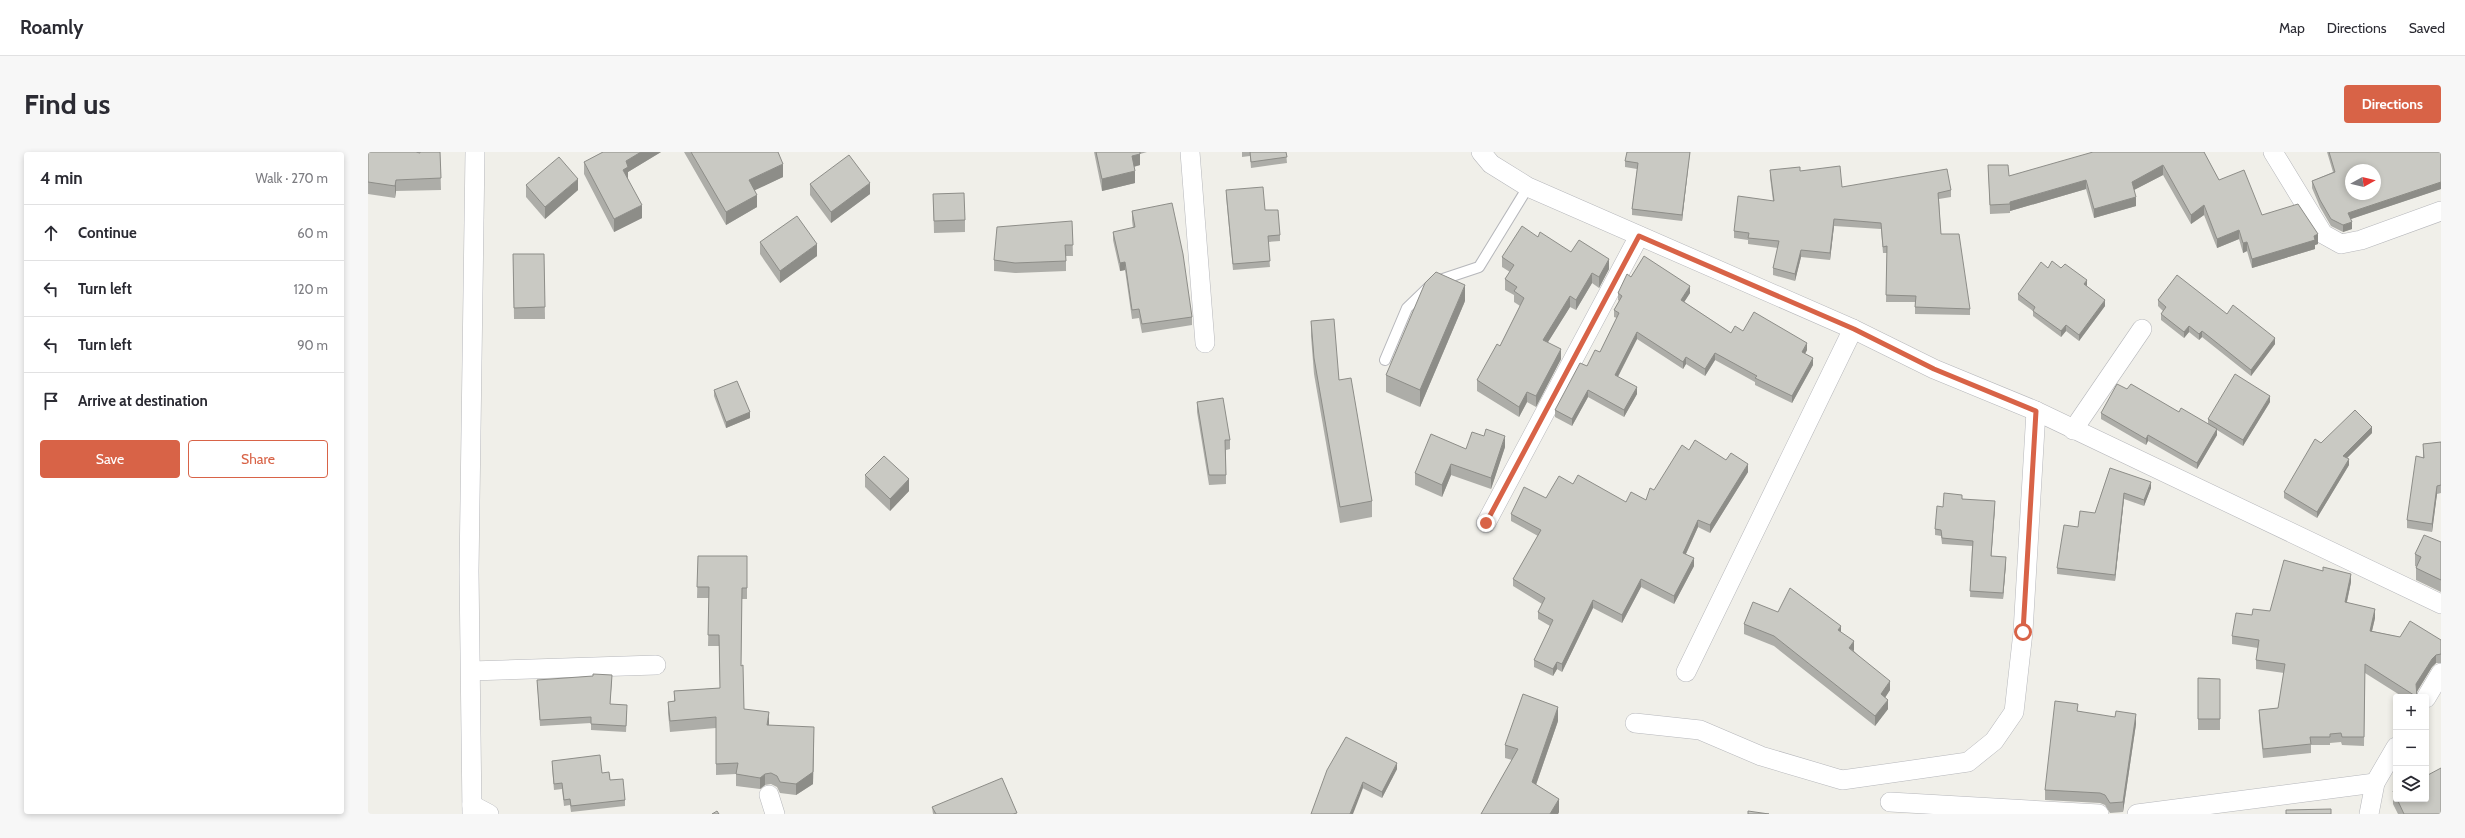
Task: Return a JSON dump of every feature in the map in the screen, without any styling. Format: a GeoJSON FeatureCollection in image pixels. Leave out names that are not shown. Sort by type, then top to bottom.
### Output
{"type":"FeatureCollection","features":[{"type":"Feature","properties":{"kind":"street"},"geometry":{"type":"LineString","coordinates":[[475,152],[469,572],[472,809],[489,814]]}},
{"type":"Feature","properties":{"kind":"street"},"geometry":{"type":"LineString","coordinates":[[1190,152],[1205,343]]}},
{"type":"Feature","properties":{"kind":"street"},"geometry":{"type":"LineString","coordinates":[[1481,152],[1491,164],[1528,187],[1854,329],[1934,369],[2036,411],[2073,430],[2441,604]]}},
{"type":"Feature","properties":{"kind":"street"},"geometry":{"type":"LineString","coordinates":[[2273,152],[2323,234],[2340,244],[2361,240],[2441,210]]}},
{"type":"Feature","properties":{"kind":"street"},"geometry":{"type":"LineString","coordinates":[[1486,523],[1639,236]]}},
{"type":"Feature","properties":{"kind":"street"},"geometry":{"type":"LineString","coordinates":[[1686,672],[1854,329]]}},
{"type":"Feature","properties":{"kind":"street"},"geometry":{"type":"LineString","coordinates":[[2073,430],[2142,329]]}},
{"type":"Feature","properties":{"kind":"street"},"geometry":{"type":"LineString","coordinates":[[1635,723],[1700,730],[1761,756],[1842,780],[1968,762],[1994,741],[2014,712],[2023,632],[2036,411]]}},
{"type":"Feature","properties":{"kind":"street"},"geometry":{"type":"LineString","coordinates":[[471,671],[656,664]]}},
{"type":"Feature","properties":{"kind":"street"},"geometry":{"type":"LineString","coordinates":[[2428,694],[2441,674]]}},
{"type":"Feature","properties":{"kind":"street"},"geometry":{"type":"LineString","coordinates":[[2369,814],[2374,783],[2393,752]]}},
{"type":"Feature","properties":{"kind":"street"},"geometry":{"type":"LineString","coordinates":[[2137,814],[2374,783]]}},
{"type":"Feature","properties":{"kind":"street"},"geometry":{"type":"LineString","coordinates":[[769,795],[775,814]]}},
{"type":"Feature","properties":{"kind":"street"},"geometry":{"type":"LineString","coordinates":[[1890,802],[2099,814]]}},
{"type":"Feature","properties":{"kind":"lane"},"geometry":{"type":"LineString","coordinates":[[1385,360],[1407,308],[1434,282],[1479,267],[1528,187]]}},
{"type":"Feature","properties":{"kind":"building"},"geometry":{"type":"Polygon","coordinates":[[[368,152],[440,152],[441,178],[396,180],[395,186],[368,182],[368,152]]]}},
{"type":"Feature","properties":{"kind":"building"},"geometry":{"type":"Polygon","coordinates":[[[603,152],[641,152],[626,161],[628,167],[623,170],[642,205],[614,219],[584,162],[603,152]]]}},
{"type":"Feature","properties":{"kind":"building"},"geometry":{"type":"Polygon","coordinates":[[[691,152],[778,152],[783,164],[749,180],[757,195],[726,212],[691,152]]]}},
{"type":"Feature","properties":{"kind":"building"},"geometry":{"type":"Polygon","coordinates":[[[1096,152],[1140,152],[1140,154],[1132,156],[1135,171],[1102,179],[1096,152]]]}},
{"type":"Feature","properties":{"kind":"building"},"geometry":{"type":"Polygon","coordinates":[[[1250,152],[1286,152],[1287,157],[1251,162],[1250,152]]]}},
{"type":"Feature","properties":{"kind":"building"},"geometry":{"type":"Polygon","coordinates":[[[1627,152],[1690,152],[1682,215],[1632,209],[1638,163],[1625,161],[1627,152]]]}},
{"type":"Feature","properties":{"kind":"building"},"geometry":{"type":"Polygon","coordinates":[[[2093,152],[2204,152],[2219,180],[2244,170],[2262,215],[2298,204],[2318,234],[2314,236],[2315,240],[2252,259],[2247,242],[2243,243],[2239,230],[2217,239],[2204,205],[2191,215],[2163,165],[2132,182],[2136,197],[2094,209],[2086,180],[2010,202],[2010,204],[1990,205],[1988,165],[2008,165],[2009,176],[2093,152]]]}},
{"type":"Feature","properties":{"kind":"building"},"geometry":{"type":"Polygon","coordinates":[[[2329,152],[2441,152],[2441,182],[2348,213],[2352,222],[2343,225],[2331,219],[2320,200],[2312,181],[2335,172],[2329,152]]]}},
{"type":"Feature","properties":{"kind":"building"},"geometry":{"type":"Polygon","coordinates":[[[849,155],[870,183],[831,212],[810,184],[849,155]]]}},
{"type":"Feature","properties":{"kind":"building"},"geometry":{"type":"Polygon","coordinates":[[[559,157],[578,179],[545,207],[526,185],[559,157]]]}},
{"type":"Feature","properties":{"kind":"building"},"geometry":{"type":"Polygon","coordinates":[[[1840,166],[1842,187],[1947,169],[1951,190],[1938,193],[1941,234],[1959,234],[1970,309],[1915,307],[1916,296],[1886,295],[1887,246],[1883,247],[1881,223],[1834,219],[1830,253],[1801,250],[1795,274],[1773,268],[1779,241],[1748,238],[1749,233],[1734,231],[1738,196],[1774,201],[1770,170],[1800,167],[1800,171],[1840,166]]]}},
{"type":"Feature","properties":{"kind":"building"},"geometry":{"type":"Polygon","coordinates":[[[1263,187],[1265,210],[1278,210],[1280,235],[1268,236],[1270,261],[1233,264],[1226,190],[1263,187]]]}},
{"type":"Feature","properties":{"kind":"building"},"geometry":{"type":"Polygon","coordinates":[[[964,193],[965,220],[934,221],[933,194],[964,193]]]}},
{"type":"Feature","properties":{"kind":"building"},"geometry":{"type":"Polygon","coordinates":[[[1172,203],[1183,254],[1192,317],[1142,324],[1139,309],[1132,310],[1125,262],[1120,263],[1113,232],[1135,227],[1132,211],[1172,203]]]}},
{"type":"Feature","properties":{"kind":"building"},"geometry":{"type":"Polygon","coordinates":[[[797,216],[817,244],[780,271],[760,242],[797,216]]]}},
{"type":"Feature","properties":{"kind":"building"},"geometry":{"type":"Polygon","coordinates":[[[1072,221],[1073,245],[1065,245],[1066,261],[1015,263],[994,260],[997,227],[1072,221]]]}},
{"type":"Feature","properties":{"kind":"building"},"geometry":{"type":"Polygon","coordinates":[[[1522,226],[1538,237],[1540,232],[1571,252],[1579,240],[1609,259],[1599,277],[1592,273],[1576,300],[1570,296],[1543,340],[1561,349],[1536,396],[1527,392],[1519,407],[1477,380],[1497,344],[1500,346],[1524,298],[1514,291],[1517,287],[1505,279],[1514,265],[1502,257],[1522,226]]]}},
{"type":"Feature","properties":{"kind":"building"},"geometry":{"type":"Polygon","coordinates":[[[513,254],[544,254],[545,307],[514,308],[513,254]]]}},
{"type":"Feature","properties":{"kind":"building"},"geometry":{"type":"Polygon","coordinates":[[[1644,256],[1690,286],[1681,300],[1731,333],[1735,326],[1743,331],[1754,312],[1807,343],[1802,352],[1813,358],[1792,396],[1755,378],[1757,376],[1715,353],[1705,369],[1686,357],[1683,362],[1637,332],[1615,375],[1637,387],[1624,410],[1588,390],[1572,419],[1555,410],[1580,363],[1587,366],[1595,350],[1600,352],[1619,313],[1614,310],[1622,296],[1618,293],[1627,274],[1631,277],[1644,256]]]}},
{"type":"Feature","properties":{"kind":"building"},"geometry":{"type":"Polygon","coordinates":[[[2052,261],[2061,268],[2065,264],[2087,280],[2084,284],[2105,300],[2079,335],[2066,325],[2061,331],[2033,311],[2035,307],[2018,294],[2041,262],[2048,268],[2052,261]]]}},
{"type":"Feature","properties":{"kind":"building"},"geometry":{"type":"Polygon","coordinates":[[[1436,272],[1465,285],[1420,390],[1386,375],[1425,283],[1436,272]]]}},
{"type":"Feature","properties":{"kind":"building"},"geometry":{"type":"Polygon","coordinates":[[[2177,275],[2227,314],[2233,305],[2275,338],[2251,370],[2202,331],[2199,334],[2189,326],[2184,332],[2161,314],[2166,307],[2158,300],[2177,275]]]}},
{"type":"Feature","properties":{"kind":"building"},"geometry":{"type":"Polygon","coordinates":[[[1334,319],[1339,380],[1351,378],[1372,501],[1340,507],[1314,358],[1311,321],[1334,319]]]}},
{"type":"Feature","properties":{"kind":"building"},"geometry":{"type":"Polygon","coordinates":[[[2235,374],[2270,396],[2243,440],[2208,419],[2235,374]]]}},
{"type":"Feature","properties":{"kind":"building"},"geometry":{"type":"Polygon","coordinates":[[[737,381],[750,412],[726,422],[714,390],[737,381]]]}},
{"type":"Feature","properties":{"kind":"building"},"geometry":{"type":"Polygon","coordinates":[[[2117,384],[2127,389],[2131,384],[2179,412],[2181,408],[2217,429],[2197,463],[2148,435],[2146,439],[2101,413],[2117,384]]]}},
{"type":"Feature","properties":{"kind":"building"},"geometry":{"type":"Polygon","coordinates":[[[1223,398],[1230,440],[1225,440],[1226,475],[1209,475],[1197,402],[1223,398]]]}},
{"type":"Feature","properties":{"kind":"building"},"geometry":{"type":"Polygon","coordinates":[[[2355,410],[2372,427],[2343,456],[2349,459],[2317,512],[2284,492],[2315,439],[2321,443],[2355,410]]]}},
{"type":"Feature","properties":{"kind":"building"},"geometry":{"type":"Polygon","coordinates":[[[1486,429],[1505,436],[1491,478],[1451,464],[1442,485],[1415,473],[1431,434],[1466,449],[1472,432],[1484,436],[1486,429]]]}},
{"type":"Feature","properties":{"kind":"building"},"geometry":{"type":"Polygon","coordinates":[[[1695,440],[1726,460],[1731,453],[1748,464],[1710,525],[1698,520],[1683,553],[1694,558],[1674,596],[1641,579],[1622,615],[1593,600],[1562,664],[1557,662],[1553,669],[1534,660],[1553,620],[1538,612],[1545,598],[1513,579],[1541,530],[1511,514],[1524,487],[1546,498],[1559,476],[1573,484],[1578,475],[1626,502],[1631,492],[1646,500],[1650,488],[1654,490],[1682,445],[1689,450],[1695,440]]]}},
{"type":"Feature","properties":{"kind":"building"},"geometry":{"type":"Polygon","coordinates":[[[2441,442],[2441,485],[2437,486],[2432,524],[2407,520],[2416,456],[2424,458],[2423,444],[2441,442]]]}},
{"type":"Feature","properties":{"kind":"building"},"geometry":{"type":"Polygon","coordinates":[[[884,456],[909,479],[890,499],[865,475],[884,456]]]}},
{"type":"Feature","properties":{"kind":"building"},"geometry":{"type":"Polygon","coordinates":[[[2110,468],[2151,482],[2144,500],[2124,493],[2115,575],[2057,568],[2064,525],[2078,527],[2080,511],[2095,513],[2110,468]]]}},
{"type":"Feature","properties":{"kind":"building"},"geometry":{"type":"Polygon","coordinates":[[[1944,493],[1962,495],[1962,499],[1995,501],[1991,556],[2006,557],[2003,593],[1970,591],[1973,541],[1942,538],[1941,530],[1935,529],[1937,506],[1943,507],[1944,493]]]}},
{"type":"Feature","properties":{"kind":"building"},"geometry":{"type":"Polygon","coordinates":[[[2424,535],[2441,542],[2441,580],[2416,568],[2421,557],[2415,554],[2424,535]]]}},
{"type":"Feature","properties":{"kind":"building"},"geometry":{"type":"Polygon","coordinates":[[[698,556],[747,556],[747,588],[742,588],[741,666],[743,665],[744,709],[769,712],[767,725],[814,727],[813,772],[796,784],[780,782],[777,776],[771,773],[765,774],[760,778],[736,774],[738,763],[716,764],[716,717],[670,721],[668,702],[675,701],[674,691],[720,688],[719,635],[708,635],[709,587],[697,587],[698,556]]]}},
{"type":"Feature","properties":{"kind":"building"},"geometry":{"type":"Polygon","coordinates":[[[2284,560],[2323,571],[2323,567],[2351,574],[2345,602],[2375,609],[2370,631],[2400,637],[2410,621],[2441,640],[2441,654],[2436,655],[2432,659],[2416,684],[2417,694],[2412,694],[2365,664],[2364,737],[2342,737],[2341,733],[2330,734],[2330,737],[2310,737],[2311,744],[2263,749],[2259,710],[2278,708],[2285,664],[2256,660],[2259,640],[2232,636],[2236,613],[2252,615],[2253,609],[2270,611],[2284,560]]]}},
{"type":"Feature","properties":{"kind":"building"},"geometry":{"type":"Polygon","coordinates":[[[1790,588],[1841,626],[1838,630],[1854,641],[1849,648],[1890,681],[1881,694],[1888,700],[1875,716],[1774,636],[1744,624],[1753,602],[1778,612],[1790,588]]]}},
{"type":"Feature","properties":{"kind":"building"},"geometry":{"type":"Polygon","coordinates":[[[593,674],[612,675],[610,704],[627,705],[626,726],[591,724],[591,717],[540,720],[537,680],[593,676],[593,674]]]}},
{"type":"Feature","properties":{"kind":"building"},"geometry":{"type":"Polygon","coordinates":[[[2198,678],[2220,679],[2220,719],[2198,719],[2198,678]]]}},
{"type":"Feature","properties":{"kind":"building"},"geometry":{"type":"Polygon","coordinates":[[[1523,694],[1558,707],[1532,782],[1559,799],[1550,814],[1481,814],[1518,749],[1505,745],[1523,694]]]}},
{"type":"Feature","properties":{"kind":"building"},"geometry":{"type":"Polygon","coordinates":[[[2055,701],[2078,704],[2077,711],[2115,717],[2116,711],[2136,714],[2123,802],[2110,803],[2105,795],[2100,793],[2045,790],[2055,701]]]}},
{"type":"Feature","properties":{"kind":"building"},"geometry":{"type":"Polygon","coordinates":[[[1346,737],[1397,763],[1382,792],[1363,782],[1350,814],[1311,814],[1327,770],[1346,737]]]}},
{"type":"Feature","properties":{"kind":"building"},"geometry":{"type":"Polygon","coordinates":[[[600,755],[602,773],[609,772],[610,780],[623,779],[625,800],[571,806],[570,799],[564,800],[562,783],[554,784],[552,761],[600,755]]]}},
{"type":"Feature","properties":{"kind":"building"},"geometry":{"type":"Polygon","coordinates":[[[2441,768],[2441,814],[2404,814],[2398,802],[2429,802],[2429,774],[2441,768]]]}},
{"type":"Feature","properties":{"kind":"building"},"geometry":{"type":"Polygon","coordinates":[[[1002,778],[1017,813],[936,814],[932,807],[1002,778]]]}},
{"type":"Feature","properties":{"kind":"building"},"geometry":{"type":"Polygon","coordinates":[[[2331,809],[2331,814],[2286,814],[2286,810],[2331,809]]]}},
{"type":"Feature","properties":{"kind":"building"},"geometry":{"type":"Polygon","coordinates":[[[717,811],[719,814],[712,814],[717,811]]]}},
{"type":"Feature","properties":{"kind":"building"},"geometry":{"type":"Polygon","coordinates":[[[1748,811],[1769,814],[1748,814],[1748,811]]]}},
{"type":"Feature","properties":{"kind":"route"},"geometry":{"type":"LineString","coordinates":[[1486,523],[1639,236],[1854,329],[1934,369],[2036,411],[2023,632]]}}]}
